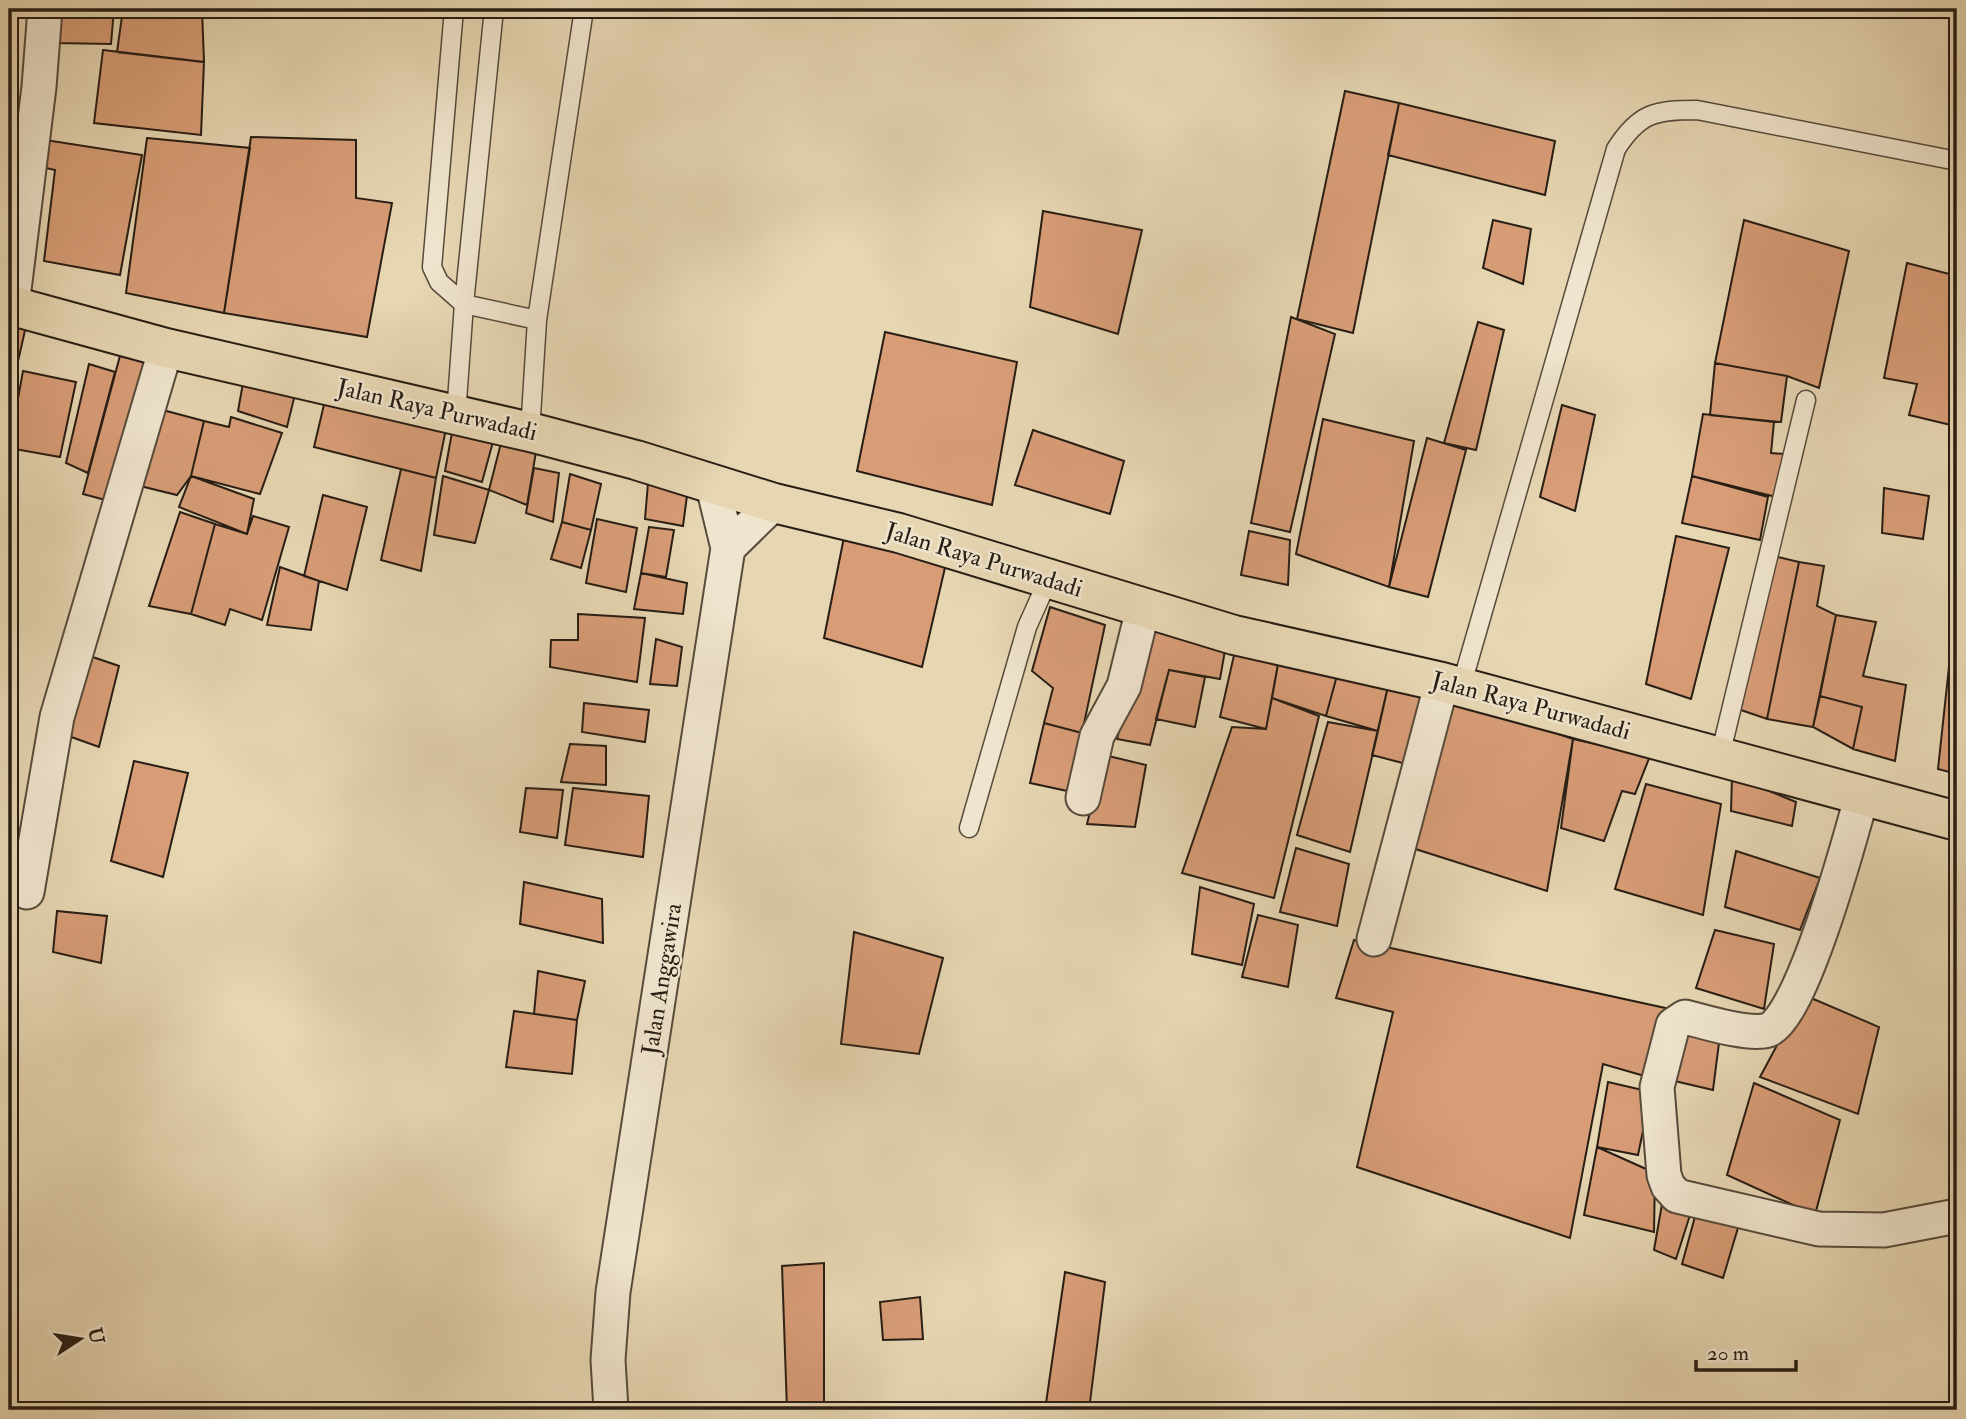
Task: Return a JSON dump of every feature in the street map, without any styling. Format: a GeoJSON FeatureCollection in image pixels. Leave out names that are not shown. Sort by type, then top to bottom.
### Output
{"type":"FeatureCollection","features":[{"type":"Feature","properties":{"kind":"main road","name":"Jalan Raya Purwadadi"},"geometry":{"type":"LineString","coordinates":[[10,305],[166,348],[530,432],[712,482],[774,502],[899,533],[1234,635],[1452,685],[1957,821]]}},
{"type":"Feature","properties":{"kind":"street"},"geometry":{"type":"LineString","coordinates":[[10,305],[46,9]]}},
{"type":"Feature","properties":{"kind":"street"},"geometry":{"type":"LineString","coordinates":[[27,892],[57,717],[166,348]]}},
{"type":"Feature","properties":{"kind":"street","name":"Jalan Anggawira"},"geometry":{"type":"LineString","coordinates":[[611,1410],[608,1360],[613,1292],[728,548],[712,482]]}},
{"type":"Feature","properties":{"kind":"street"},"geometry":{"type":"LineString","coordinates":[[728,548],[774,502]]}},
{"type":"Feature","properties":{"kind":"street"},"geometry":{"type":"LineString","coordinates":[[1083,798],[1097,736],[1124,686],[1143,608]]}},
{"type":"Feature","properties":{"kind":"street"},"geometry":{"type":"LineString","coordinates":[[1374,939],[1452,685]]}},
{"type":"Feature","properties":{"kind":"street"},"geometry":{"type":"LineString","coordinates":[[1862,795],[1825,916],[1795,998],[1782,1020],[1771,1029],[1757,1032],[1685,1017],[1673,1024],[1657,1087],[1664,1175],[1668,1186],[1677,1196],[1819,1229],[1884,1230],[1957,1216]]}},
{"type":"Feature","properties":{"kind":"lane"},"geometry":{"type":"LineString","coordinates":[[454,9],[432,267],[439,282],[464,304],[537,320]]}},
{"type":"Feature","properties":{"kind":"lane"},"geometry":{"type":"LineString","coordinates":[[456,415],[464,304],[494,9]]}},
{"type":"Feature","properties":{"kind":"lane"},"geometry":{"type":"LineString","coordinates":[[530,432],[537,320],[584,9]]}},
{"type":"Feature","properties":{"kind":"lane"},"geometry":{"type":"LineString","coordinates":[[1452,685],[1616,149],[1629,129],[1646,117],[1671,110],[1697,110],[1957,161]]}},
{"type":"Feature","properties":{"kind":"lane"},"geometry":{"type":"LineString","coordinates":[[1720,756],[1806,400]]}},
{"type":"Feature","properties":{"kind":"lane"},"geometry":{"type":"LineString","coordinates":[[969,828],[1027,627],[1048,580]]}},
{"type":"Feature","properties":{"kind":"building"},"geometry":{"type":"Polygon","coordinates":[[[58,9],[114,9],[111,44],[55,43],[58,9]]]}},
{"type":"Feature","properties":{"kind":"building"},"geometry":{"type":"Polygon","coordinates":[[[123,9],[202,9],[204,62],[117,52],[123,9]]]}},
{"type":"Feature","properties":{"kind":"building"},"geometry":{"type":"Polygon","coordinates":[[[103,50],[204,62],[201,135],[94,123],[103,50]]]}},
{"type":"Feature","properties":{"kind":"building"},"geometry":{"type":"Polygon","coordinates":[[[1345,91],[1399,103],[1353,333],[1297,319],[1345,91]]]}},
{"type":"Feature","properties":{"kind":"building"},"geometry":{"type":"Polygon","coordinates":[[[1399,103],[1555,141],[1545,195],[1388,155],[1399,103]]]}},
{"type":"Feature","properties":{"kind":"building"},"geometry":{"type":"Polygon","coordinates":[[[9,120],[18,121],[11,157],[9,157],[9,120]]]}},
{"type":"Feature","properties":{"kind":"building"},"geometry":{"type":"Polygon","coordinates":[[[251,137],[356,140],[356,198],[392,203],[367,337],[224,313],[251,137]]]}},
{"type":"Feature","properties":{"kind":"building"},"geometry":{"type":"Polygon","coordinates":[[[147,138],[250,148],[224,313],[126,293],[147,138]]]}},
{"type":"Feature","properties":{"kind":"building"},"geometry":{"type":"Polygon","coordinates":[[[39,139],[142,155],[120,275],[44,261],[55,170],[37,166],[39,139]]]}},
{"type":"Feature","properties":{"kind":"building"},"geometry":{"type":"Polygon","coordinates":[[[1043,211],[1142,230],[1118,334],[1030,307],[1043,211]]]}},
{"type":"Feature","properties":{"kind":"building"},"geometry":{"type":"Polygon","coordinates":[[[1493,220],[1531,229],[1523,284],[1483,268],[1493,220]]]}},
{"type":"Feature","properties":{"kind":"building"},"geometry":{"type":"Polygon","coordinates":[[[1744,220],[1849,251],[1819,388],[1787,376],[1715,363],[1744,220]]]}},
{"type":"Feature","properties":{"kind":"building"},"geometry":{"type":"Polygon","coordinates":[[[1907,263],[1957,276],[1955,426],[1909,415],[1917,384],[1884,378],[1907,263]]]}},
{"type":"Feature","properties":{"kind":"building"},"geometry":{"type":"Polygon","coordinates":[[[1291,317],[1335,334],[1290,532],[1251,523],[1291,317]]]}},
{"type":"Feature","properties":{"kind":"building"},"geometry":{"type":"Polygon","coordinates":[[[9,321],[26,326],[9,401],[9,321]]]}},
{"type":"Feature","properties":{"kind":"building"},"geometry":{"type":"Polygon","coordinates":[[[1478,322],[1504,330],[1476,450],[1444,443],[1478,322]]]}},
{"type":"Feature","properties":{"kind":"building"},"geometry":{"type":"Polygon","coordinates":[[[885,332],[1017,362],[992,505],[857,471],[885,332]]]}},
{"type":"Feature","properties":{"kind":"building"},"geometry":{"type":"Polygon","coordinates":[[[121,352],[153,364],[113,502],[83,494],[121,352]]]}},
{"type":"Feature","properties":{"kind":"building"},"geometry":{"type":"Polygon","coordinates":[[[1715,363],[1787,376],[1781,422],[1710,415],[1715,363]]]}},
{"type":"Feature","properties":{"kind":"building"},"geometry":{"type":"Polygon","coordinates":[[[89,364],[115,372],[88,473],[66,463],[89,364]]]}},
{"type":"Feature","properties":{"kind":"building"},"geometry":{"type":"Polygon","coordinates":[[[23,371],[76,382],[60,457],[9,448],[23,371]]]}},
{"type":"Feature","properties":{"kind":"building"},"geometry":{"type":"Polygon","coordinates":[[[245,372],[297,386],[287,427],[238,411],[245,372]]]}},
{"type":"Feature","properties":{"kind":"building"},"geometry":{"type":"Polygon","coordinates":[[[326,396],[446,429],[436,478],[314,447],[326,396]]]}},
{"type":"Feature","properties":{"kind":"building"},"geometry":{"type":"Polygon","coordinates":[[[1562,405],[1595,415],[1575,511],[1540,497],[1562,405]]]}},
{"type":"Feature","properties":{"kind":"building"},"geometry":{"type":"Polygon","coordinates":[[[159,409],[204,421],[191,476],[177,495],[132,484],[159,409]]]}},
{"type":"Feature","properties":{"kind":"building"},"geometry":{"type":"Polygon","coordinates":[[[1703,414],[1774,422],[1771,453],[1784,454],[1776,497],[1692,476],[1703,414]]]}},
{"type":"Feature","properties":{"kind":"building"},"geometry":{"type":"Polygon","coordinates":[[[231,417],[282,433],[260,494],[191,476],[204,421],[229,427],[231,417]]]}},
{"type":"Feature","properties":{"kind":"building"},"geometry":{"type":"Polygon","coordinates":[[[1323,419],[1414,441],[1389,587],[1296,554],[1323,419]]]}},
{"type":"Feature","properties":{"kind":"building"},"geometry":{"type":"Polygon","coordinates":[[[453,427],[494,438],[482,482],[445,471],[453,427]]]}},
{"type":"Feature","properties":{"kind":"building"},"geometry":{"type":"Polygon","coordinates":[[[1033,430],[1124,461],[1110,514],[1015,485],[1033,430]]]}},
{"type":"Feature","properties":{"kind":"building"},"geometry":{"type":"Polygon","coordinates":[[[1427,438],[1466,450],[1428,597],[1389,587],[1427,438]]]}},
{"type":"Feature","properties":{"kind":"building"},"geometry":{"type":"Polygon","coordinates":[[[502,439],[536,452],[527,505],[489,490],[502,439]]]}},
{"type":"Feature","properties":{"kind":"building"},"geometry":{"type":"Polygon","coordinates":[[[534,468],[559,473],[553,522],[526,513],[534,468]]]}},
{"type":"Feature","properties":{"kind":"building"},"geometry":{"type":"Polygon","coordinates":[[[401,469],[436,478],[421,571],[381,560],[401,469]]]}},
{"type":"Feature","properties":{"kind":"building"},"geometry":{"type":"Polygon","coordinates":[[[570,474],[601,484],[591,530],[562,522],[570,474]]]}},
{"type":"Feature","properties":{"kind":"building"},"geometry":{"type":"Polygon","coordinates":[[[191,476],[254,499],[247,534],[179,507],[191,476]]]}},
{"type":"Feature","properties":{"kind":"building"},"geometry":{"type":"Polygon","coordinates":[[[443,476],[489,490],[475,543],[434,535],[443,476]]]}},
{"type":"Feature","properties":{"kind":"building"},"geometry":{"type":"Polygon","coordinates":[[[1692,476],[1768,497],[1760,540],[1682,523],[1692,476]]]}},
{"type":"Feature","properties":{"kind":"building"},"geometry":{"type":"Polygon","coordinates":[[[648,483],[688,488],[683,526],[645,519],[648,483]]]}},
{"type":"Feature","properties":{"kind":"building"},"geometry":{"type":"Polygon","coordinates":[[[1884,488],[1929,496],[1923,539],[1882,533],[1884,488]]]}},
{"type":"Feature","properties":{"kind":"building"},"geometry":{"type":"Polygon","coordinates":[[[323,495],[367,507],[347,590],[304,576],[323,495]]]}},
{"type":"Feature","properties":{"kind":"building"},"geometry":{"type":"Polygon","coordinates":[[[180,512],[215,524],[191,614],[149,606],[180,512]]]}},
{"type":"Feature","properties":{"kind":"building"},"geometry":{"type":"Polygon","coordinates":[[[253,516],[289,527],[262,620],[230,609],[225,625],[191,614],[215,524],[247,534],[253,516]]]}},
{"type":"Feature","properties":{"kind":"building"},"geometry":{"type":"Polygon","coordinates":[[[597,519],[637,528],[626,592],[586,583],[597,519]]]}},
{"type":"Feature","properties":{"kind":"building"},"geometry":{"type":"Polygon","coordinates":[[[562,522],[591,530],[581,568],[551,559],[562,522]]]}},
{"type":"Feature","properties":{"kind":"building"},"geometry":{"type":"Polygon","coordinates":[[[649,527],[674,530],[666,577],[641,573],[649,527]]]}},
{"type":"Feature","properties":{"kind":"building"},"geometry":{"type":"Polygon","coordinates":[[[1249,531],[1290,540],[1288,585],[1241,575],[1249,531]]]}},
{"type":"Feature","properties":{"kind":"building"},"geometry":{"type":"Polygon","coordinates":[[[845,532],[947,559],[922,667],[824,638],[845,532]]]}},
{"type":"Feature","properties":{"kind":"building"},"geometry":{"type":"Polygon","coordinates":[[[1676,536],[1729,548],[1691,699],[1646,684],[1676,536]]]}},
{"type":"Feature","properties":{"kind":"building"},"geometry":{"type":"Polygon","coordinates":[[[1774,556],[1799,562],[1767,719],[1738,709],[1774,556]]]}},
{"type":"Feature","properties":{"kind":"building"},"geometry":{"type":"Polygon","coordinates":[[[1799,562],[1824,566],[1817,606],[1836,615],[1813,727],[1767,719],[1799,562]]]}},
{"type":"Feature","properties":{"kind":"building"},"geometry":{"type":"Polygon","coordinates":[[[280,567],[319,581],[311,630],[267,625],[280,567]]]}},
{"type":"Feature","properties":{"kind":"building"},"geometry":{"type":"Polygon","coordinates":[[[641,573],[687,583],[683,614],[634,609],[641,573]]]}},
{"type":"Feature","properties":{"kind":"building"},"geometry":{"type":"Polygon","coordinates":[[[1050,607],[1105,625],[1082,733],[1044,723],[1053,688],[1032,671],[1050,607]]]}},
{"type":"Feature","properties":{"kind":"building"},"geometry":{"type":"Polygon","coordinates":[[[578,614],[645,618],[637,682],[550,667],[551,640],[578,640],[578,614]]]}},
{"type":"Feature","properties":{"kind":"building"},"geometry":{"type":"Polygon","coordinates":[[[1836,615],[1876,622],[1863,676],[1906,685],[1895,761],[1853,749],[1862,707],[1820,696],[1836,615]]]}},
{"type":"Feature","properties":{"kind":"building"},"geometry":{"type":"Polygon","coordinates":[[[1148,621],[1228,633],[1220,679],[1169,670],[1150,745],[1117,739],[1148,621]]]}},
{"type":"Feature","properties":{"kind":"building"},"geometry":{"type":"Polygon","coordinates":[[[656,639],[682,647],[677,686],[650,684],[656,639]]]}},
{"type":"Feature","properties":{"kind":"building"},"geometry":{"type":"Polygon","coordinates":[[[1237,642],[1280,653],[1266,729],[1220,717],[1237,642]]]}},
{"type":"Feature","properties":{"kind":"building"},"geometry":{"type":"Polygon","coordinates":[[[1951,648],[1957,650],[1957,774],[1938,769],[1951,648]]]}},
{"type":"Feature","properties":{"kind":"building"},"geometry":{"type":"Polygon","coordinates":[[[1280,653],[1339,668],[1326,716],[1272,698],[1280,653]]]}},
{"type":"Feature","properties":{"kind":"building"},"geometry":{"type":"Polygon","coordinates":[[[84,654],[119,666],[99,747],[63,734],[84,654]]]}},
{"type":"Feature","properties":{"kind":"building"},"geometry":{"type":"Polygon","coordinates":[[[1339,668],[1389,682],[1378,731],[1326,716],[1339,668]]]}},
{"type":"Feature","properties":{"kind":"building"},"geometry":{"type":"Polygon","coordinates":[[[1169,670],[1205,677],[1195,727],[1156,719],[1169,670]]]}},
{"type":"Feature","properties":{"kind":"building"},"geometry":{"type":"Polygon","coordinates":[[[1389,682],[1432,696],[1414,766],[1372,755],[1389,682]]]}},
{"type":"Feature","properties":{"kind":"building"},"geometry":{"type":"Polygon","coordinates":[[[1820,696],[1862,707],[1853,749],[1813,727],[1820,696]]]}},
{"type":"Feature","properties":{"kind":"building"},"geometry":{"type":"Polygon","coordinates":[[[1453,697],[1573,739],[1547,891],[1406,846],[1453,697]]]}},
{"type":"Feature","properties":{"kind":"building"},"geometry":{"type":"Polygon","coordinates":[[[1272,698],[1319,716],[1274,898],[1182,873],[1232,727],[1266,729],[1272,698]]]}},
{"type":"Feature","properties":{"kind":"building"},"geometry":{"type":"Polygon","coordinates":[[[584,703],[649,710],[645,742],[582,732],[584,703]]]}},
{"type":"Feature","properties":{"kind":"building"},"geometry":{"type":"Polygon","coordinates":[[[1328,722],[1378,731],[1350,852],[1297,835],[1328,722]]]}},
{"type":"Feature","properties":{"kind":"building"},"geometry":{"type":"Polygon","coordinates":[[[1044,723],[1082,733],[1072,792],[1030,783],[1044,723]]]}},
{"type":"Feature","properties":{"kind":"building"},"geometry":{"type":"Polygon","coordinates":[[[1573,739],[1650,756],[1635,794],[1622,791],[1604,841],[1561,828],[1573,739]]]}},
{"type":"Feature","properties":{"kind":"building"},"geometry":{"type":"Polygon","coordinates":[[[570,744],[606,746],[606,785],[561,782],[570,744]]]}},
{"type":"Feature","properties":{"kind":"building"},"geometry":{"type":"Polygon","coordinates":[[[1104,755],[1146,765],[1135,827],[1087,824],[1104,755]]]}},
{"type":"Feature","properties":{"kind":"building"},"geometry":{"type":"Polygon","coordinates":[[[134,761],[188,773],[163,877],[111,861],[134,761]]]}},
{"type":"Feature","properties":{"kind":"building"},"geometry":{"type":"Polygon","coordinates":[[[1732,776],[1796,802],[1792,826],[1731,811],[1732,776]]]}},
{"type":"Feature","properties":{"kind":"building"},"geometry":{"type":"Polygon","coordinates":[[[1646,784],[1721,804],[1703,915],[1615,889],[1646,784]]]}},
{"type":"Feature","properties":{"kind":"building"},"geometry":{"type":"Polygon","coordinates":[[[526,788],[563,790],[557,838],[520,832],[526,788]]]}},
{"type":"Feature","properties":{"kind":"building"},"geometry":{"type":"Polygon","coordinates":[[[573,788],[649,796],[643,857],[565,845],[573,788]]]}},
{"type":"Feature","properties":{"kind":"building"},"geometry":{"type":"Polygon","coordinates":[[[1296,848],[1349,864],[1337,926],[1280,912],[1296,848]]]}},
{"type":"Feature","properties":{"kind":"building"},"geometry":{"type":"Polygon","coordinates":[[[1736,851],[1820,878],[1800,930],[1725,907],[1736,851]]]}},
{"type":"Feature","properties":{"kind":"building"},"geometry":{"type":"Polygon","coordinates":[[[524,882],[602,899],[603,943],[520,924],[524,882]]]}},
{"type":"Feature","properties":{"kind":"building"},"geometry":{"type":"Polygon","coordinates":[[[1200,887],[1254,904],[1242,965],[1192,954],[1200,887]]]}},
{"type":"Feature","properties":{"kind":"building"},"geometry":{"type":"Polygon","coordinates":[[[57,911],[107,916],[101,963],[53,952],[57,911]]]}},
{"type":"Feature","properties":{"kind":"building"},"geometry":{"type":"Polygon","coordinates":[[[1258,915],[1298,925],[1288,987],[1242,977],[1258,915]]]}},
{"type":"Feature","properties":{"kind":"building"},"geometry":{"type":"Polygon","coordinates":[[[1715,930],[1774,944],[1764,1009],[1696,988],[1715,930]]]}},
{"type":"Feature","properties":{"kind":"building"},"geometry":{"type":"Polygon","coordinates":[[[854,932],[943,958],[919,1054],[841,1044],[854,932]]]}},
{"type":"Feature","properties":{"kind":"building"},"geometry":{"type":"Polygon","coordinates":[[[1354,940],[1670,1009],[1648,1077],[1603,1064],[1570,1238],[1357,1167],[1393,1012],[1336,998],[1354,940]]]}},
{"type":"Feature","properties":{"kind":"building"},"geometry":{"type":"Polygon","coordinates":[[[538,971],[585,981],[577,1020],[534,1014],[538,971]]]}},
{"type":"Feature","properties":{"kind":"building"},"geometry":{"type":"Polygon","coordinates":[[[1804,995],[1879,1027],[1858,1114],[1760,1077],[1804,995]]]}},
{"type":"Feature","properties":{"kind":"building"},"geometry":{"type":"Polygon","coordinates":[[[514,1011],[577,1020],[572,1074],[506,1067],[514,1011]]]}},
{"type":"Feature","properties":{"kind":"building"},"geometry":{"type":"Polygon","coordinates":[[[1681,1026],[1720,1035],[1713,1090],[1666,1079],[1681,1026]]]}},
{"type":"Feature","properties":{"kind":"building"},"geometry":{"type":"Polygon","coordinates":[[[1608,1082],[1651,1092],[1638,1155],[1597,1147],[1608,1082]]]}},
{"type":"Feature","properties":{"kind":"building"},"geometry":{"type":"Polygon","coordinates":[[[1754,1083],[1840,1120],[1815,1215],[1727,1175],[1754,1083]]]}},
{"type":"Feature","properties":{"kind":"building"},"geometry":{"type":"Polygon","coordinates":[[[1597,1147],[1655,1173],[1654,1232],[1584,1215],[1597,1147]]]}},
{"type":"Feature","properties":{"kind":"building"},"geometry":{"type":"Polygon","coordinates":[[[1699,1202],[1743,1211],[1723,1278],[1682,1264],[1699,1202]]]}},
{"type":"Feature","properties":{"kind":"building"},"geometry":{"type":"Polygon","coordinates":[[[1662,1204],[1691,1212],[1676,1259],[1654,1250],[1662,1204]]]}},
{"type":"Feature","properties":{"kind":"building"},"geometry":{"type":"Polygon","coordinates":[[[824,1263],[824,1410],[787,1410],[782,1266],[824,1263]]]}},
{"type":"Feature","properties":{"kind":"building"},"geometry":{"type":"Polygon","coordinates":[[[1065,1272],[1105,1282],[1089,1410],[1045,1410],[1065,1272]]]}},
{"type":"Feature","properties":{"kind":"building"},"geometry":{"type":"Polygon","coordinates":[[[920,1297],[923,1339],[883,1340],[880,1302],[920,1297]]]}},
{"type":"Feature","properties":{"kind":"building"},"geometry":{"type":"Polygon","coordinates":[[[947,1404],[947,1410],[857,1410],[947,1404]]]}}]}
